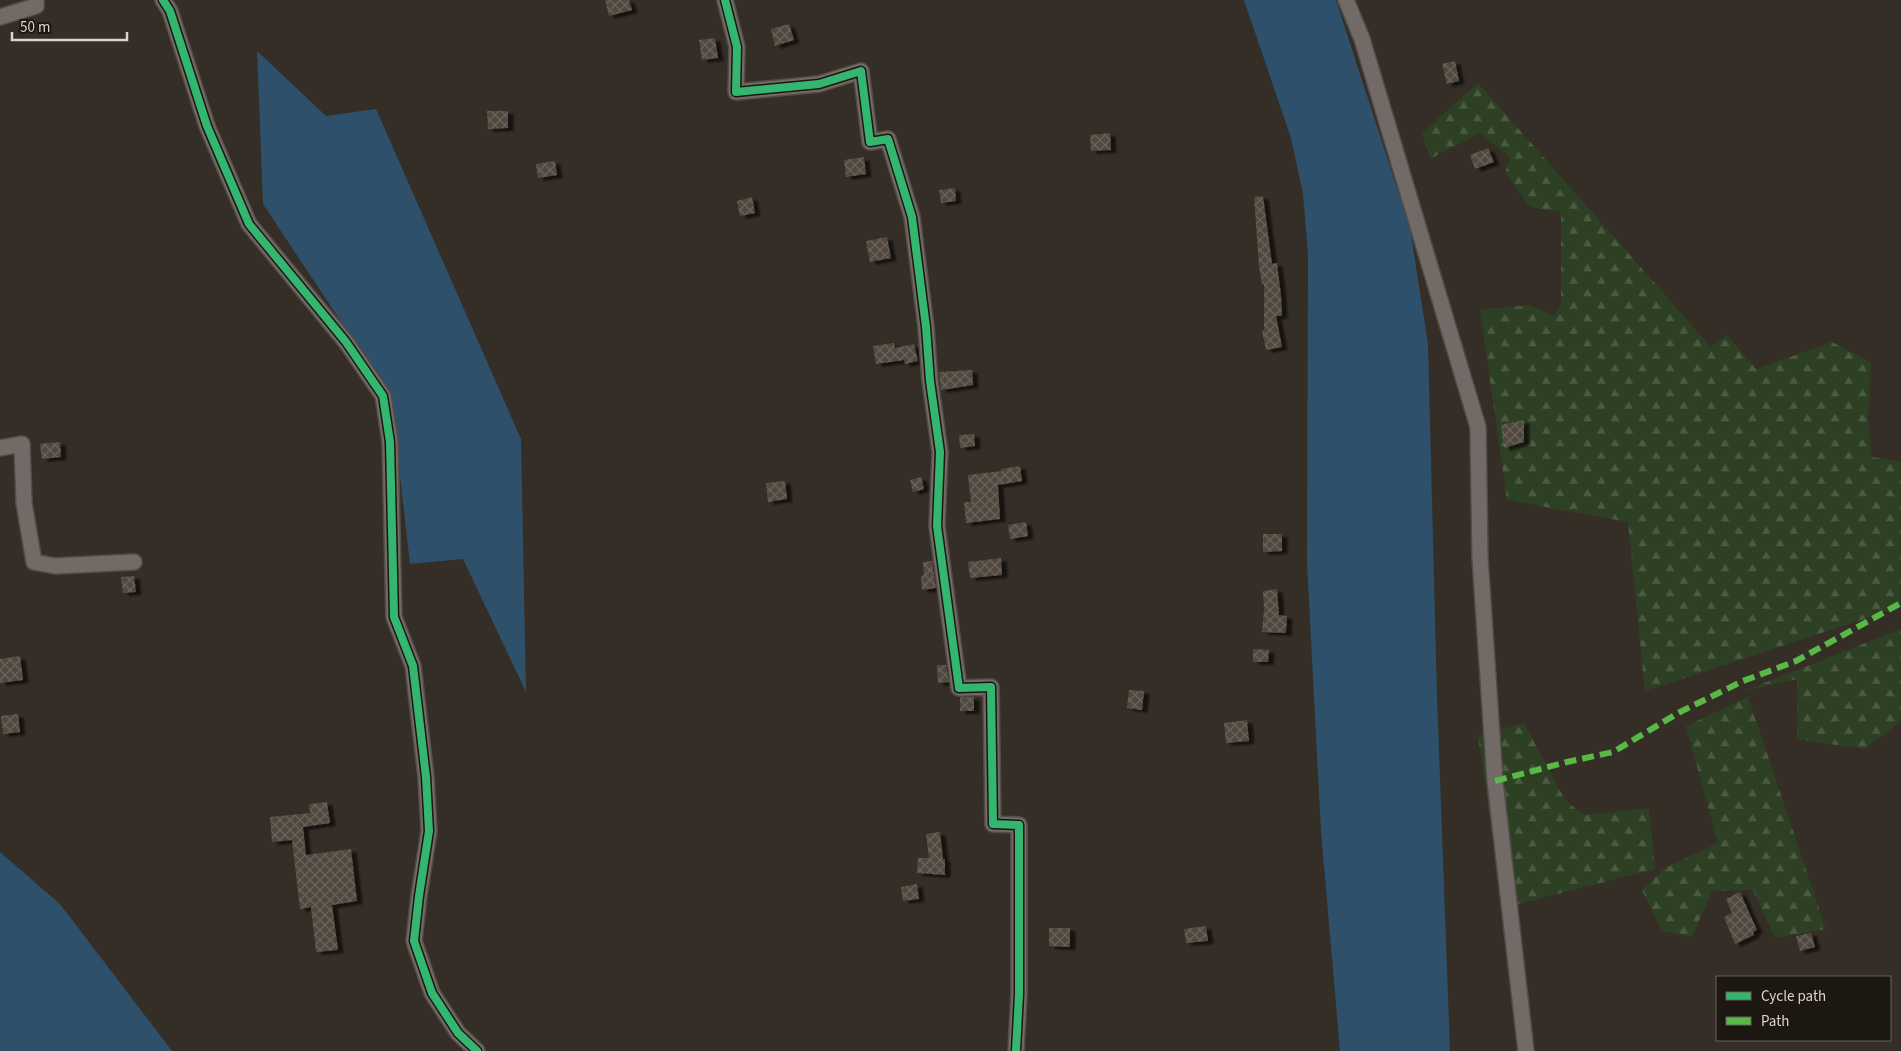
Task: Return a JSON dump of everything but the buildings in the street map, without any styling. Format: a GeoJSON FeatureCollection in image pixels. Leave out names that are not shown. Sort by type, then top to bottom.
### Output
{"type":"FeatureCollection","features":[{"type":"Feature","properties":{"kind":"street"},"geometry":{"type":"LineString","coordinates":[[0,17],[36,6],[36,0]]}},
{"type":"Feature","properties":{"kind":"street"},"geometry":{"type":"LineString","coordinates":[[163,0],[170,11],[207,126],[249,224],[346,342],[383,396],[390,442],[394,617],[413,666],[426,777],[429,832],[418,896],[414,941],[432,993],[458,1033],[477,1051]]}},
{"type":"Feature","properties":{"kind":"street"},"geometry":{"type":"LineString","coordinates":[[725,0],[737,47],[736,92],[819,84],[861,71],[870,142],[888,139],[912,216],[926,327],[930,381],[940,452],[937,526],[959,688],[991,687],[992,824],[1019,825],[1019,994],[1016,1051]]}},
{"type":"Feature","properties":{"kind":"street"},"geometry":{"type":"LineString","coordinates":[[1346,0],[1362,39],[1478,427],[1480,558],[1495,781],[1526,1051]]}},
{"type":"Feature","properties":{"kind":"street"},"geometry":{"type":"LineString","coordinates":[[0,448],[22,444],[24,503],[34,562],[55,566],[134,562]]}},
{"type":"Feature","properties":{"kind":"green space"},"geometry":{"type":"Polygon","coordinates":[[[1478,83],[1711,347],[1727,335],[1756,369],[1832,342],[1871,363],[1868,420],[1872,457],[1901,462],[1901,607],[1645,691],[1628,522],[1507,500],[1480,310],[1530,305],[1553,316],[1561,305],[1561,212],[1530,207],[1505,173],[1510,157],[1480,133],[1430,159],[1422,133],[1478,83]]]}},
{"type":"Feature","properties":{"kind":"green space"},"geometry":{"type":"Polygon","coordinates":[[[1901,629],[1901,721],[1864,749],[1797,739],[1797,679],[1744,691],[1901,629]]]}},
{"type":"Feature","properties":{"kind":"green space"},"geometry":{"type":"Polygon","coordinates":[[[1748,697],[1826,929],[1775,938],[1753,890],[1712,891],[1692,937],[1662,931],[1642,890],[1665,868],[1718,843],[1686,726],[1748,697]]]}},
{"type":"Feature","properties":{"kind":"green space"},"geometry":{"type":"Polygon","coordinates":[[[1524,723],[1565,800],[1584,815],[1649,808],[1655,869],[1503,908],[1478,736],[1524,723]]]}},
{"type":"Feature","properties":{"kind":"water"},"geometry":{"type":"Polygon","coordinates":[[[1244,0],[1336,0],[1410,228],[1428,344],[1437,696],[1450,1051],[1340,1051],[1321,831],[1307,562],[1308,255],[1303,194],[1291,138],[1244,0]]]}},
{"type":"Feature","properties":{"kind":"water"},"geometry":{"type":"Polygon","coordinates":[[[257,51],[326,116],[376,109],[521,439],[526,692],[463,559],[410,564],[391,397],[263,204],[257,51]]]}},
{"type":"Feature","properties":{"kind":"water"},"geometry":{"type":"Polygon","coordinates":[[[0,852],[60,904],[172,1051],[0,1051],[0,852]]]}},
{"type":"Feature","properties":{"kind":"marked path"},"geometry":{"type":"LineString","coordinates":[[1495,781],[1613,752],[1680,712],[1743,681],[1796,661],[1901,603]]}},
{"type":"Feature","properties":{"kind":"cycle path"},"geometry":{"type":"LineString","coordinates":[[163,0],[170,11],[207,126],[249,224],[346,342],[383,396],[390,442],[394,617],[413,666],[426,777],[429,831],[414,941],[432,993],[458,1033],[477,1051]]}},
{"type":"Feature","properties":{"kind":"cycle path"},"geometry":{"type":"LineString","coordinates":[[725,0],[737,47],[736,92],[819,84],[861,71],[870,142],[888,139],[912,217],[926,327],[930,381],[940,452],[937,526],[959,688],[991,687],[993,824],[1019,825],[1019,994],[1016,1051]]}}]}
